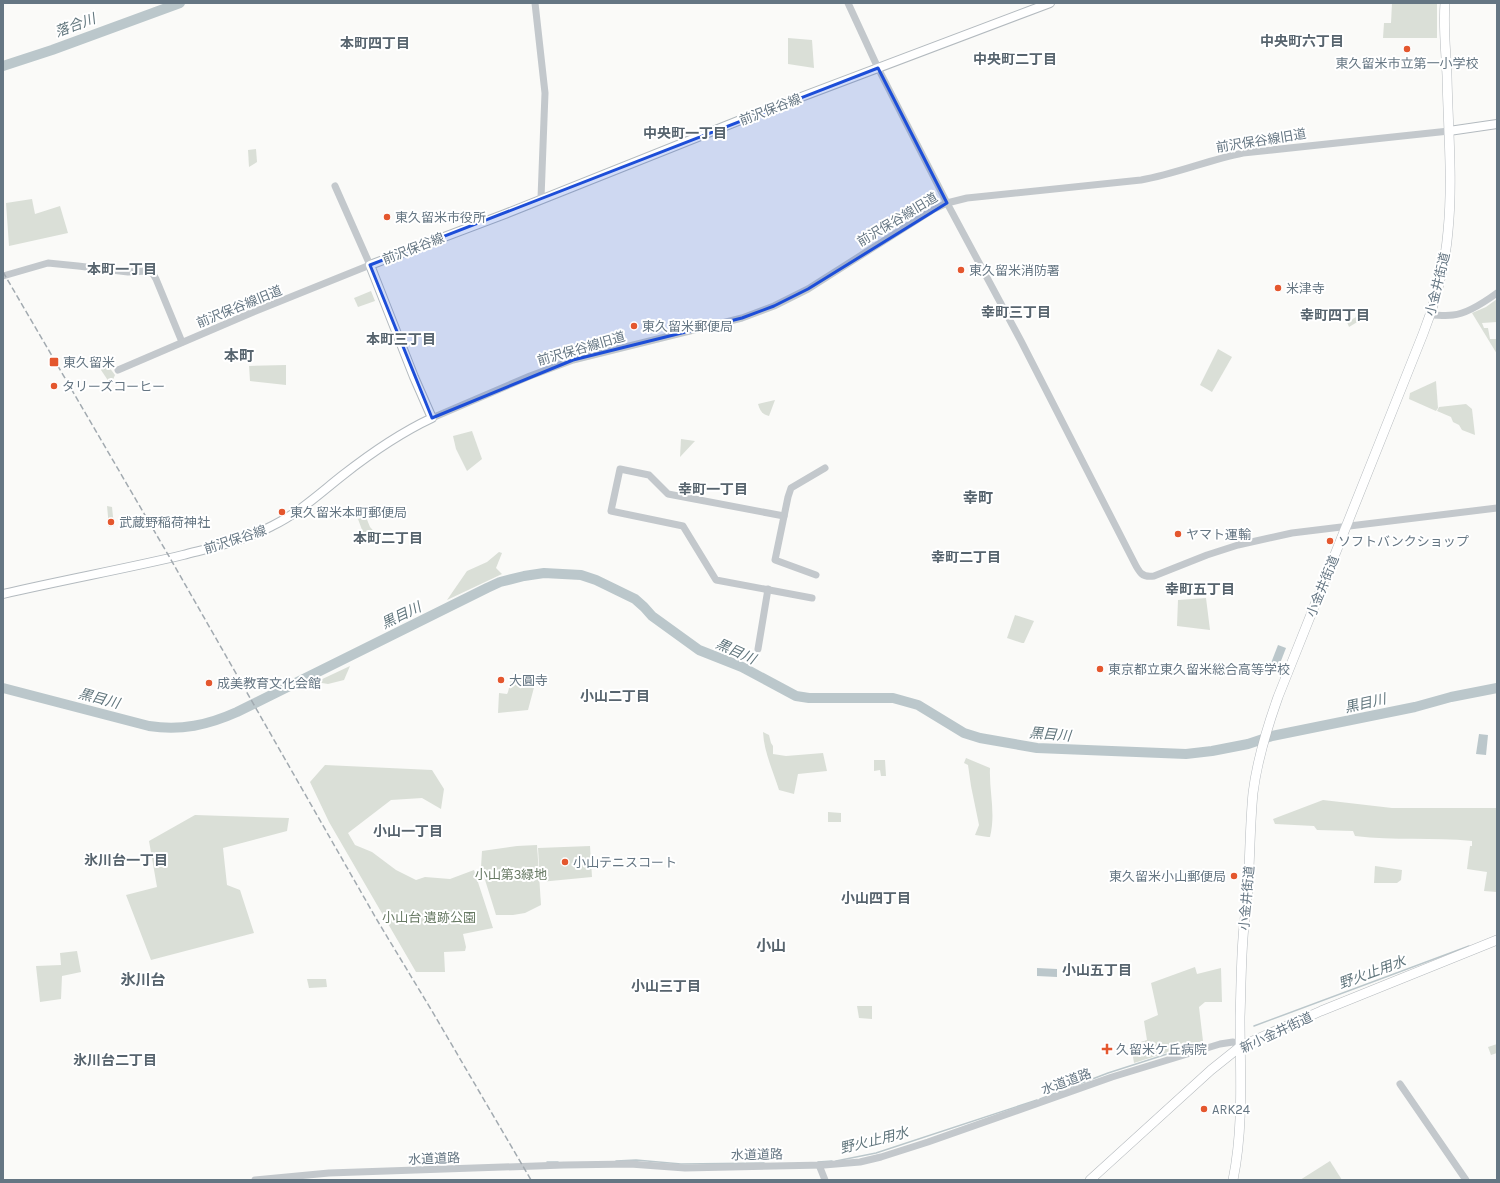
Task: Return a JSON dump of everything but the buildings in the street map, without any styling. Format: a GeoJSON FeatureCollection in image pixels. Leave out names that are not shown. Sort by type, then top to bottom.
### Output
{"type":"FeatureCollection","features":[{"type":"Feature","properties":{"kind":"main road","name":"前沢保谷線"},"geometry":{"type":"LineString","coordinates":[[3,594],[170,558],[222,545],[256,534],[296,512],[388,442],[409,429],[432,418],[414,377],[370,265],[505,214],[541,198],[743,118],[1050,3]]}},
{"type":"Feature","properties":{"kind":"main road","name":"小金井街道"},"geometry":{"type":"LineString","coordinates":[[1233,1180],[1238,1148],[1240,1114],[1240,1017],[1243,939],[1248,888],[1250,823],[1253,792],[1262,744],[1282,686],[1431,315],[1438,292],[1448,232],[1450,202],[1449,131],[1444,25],[1445,3]]}},
{"type":"Feature","properties":{"kind":"main road"},"geometry":{"type":"LineString","coordinates":[[1449,131],[1497,124]]}},
{"type":"Feature","properties":{"kind":"main road","name":"新小金井街道"},"geometry":{"type":"LineString","coordinates":[[1090,1180],[1211,1070],[1241,1046],[1321,1011],[1497,940]]}},
{"type":"Feature","properties":{"kind":"street"},"geometry":{"type":"LineString","coordinates":[[535,3],[545,98],[541,198]]}},
{"type":"Feature","properties":{"kind":"street"},"geometry":{"type":"LineString","coordinates":[[848,3],[878,68],[947,203],[1021,341],[1142,575],[1154,576],[1214,553],[1271,537],[1298,532],[1497,508]]}},
{"type":"Feature","properties":{"kind":"street","name":"前沢保谷線旧道"},"geometry":{"type":"LineString","coordinates":[[432,418],[530,376],[573,360],[742,318],[774,306],[808,289],[907,225],[947,203],[967,198],[1141,180],[1158,177],[1243,152],[1449,131]]}},
{"type":"Feature","properties":{"kind":"street"},"geometry":{"type":"LineString","coordinates":[[335,186],[370,265]]}},
{"type":"Feature","properties":{"kind":"street"},"geometry":{"type":"LineString","coordinates":[[3,276],[48,263],[128,272],[148,271],[153,274],[156,279],[182,342]]}},
{"type":"Feature","properties":{"kind":"street","name":"前沢保谷線旧道"},"geometry":{"type":"LineString","coordinates":[[118,370],[182,342],[370,265]]}},
{"type":"Feature","properties":{"kind":"street"},"geometry":{"type":"LineString","coordinates":[[1431,315],[1452,316],[1459,314],[1482,303],[1497,293]]}},
{"type":"Feature","properties":{"kind":"street"},"geometry":{"type":"LineString","coordinates":[[816,575],[775,560],[790,488],[825,468]]}},
{"type":"Feature","properties":{"kind":"street"},"geometry":{"type":"LineString","coordinates":[[784,516],[668,494],[649,475],[620,469],[611,511],[683,526],[716,580],[812,598]]}},
{"type":"Feature","properties":{"kind":"street"},"geometry":{"type":"LineString","coordinates":[[758,649],[768,589]]}},
{"type":"Feature","properties":{"kind":"street","name":"水道道路"},"geometry":{"type":"LineString","coordinates":[[255,1180],[329,1173],[570,1165],[630,1164],[676,1168],[819,1166],[853,1163],[881,1157],[928,1142],[1112,1077],[1220,1044],[1233,1042],[1241,1046]]}},
{"type":"Feature","properties":{"kind":"street"},"geometry":{"type":"LineString","coordinates":[[1400,1084],[1466,1180]]}},
{"type":"Feature","properties":{"kind":"street"},"geometry":{"type":"LineString","coordinates":[[819,1166],[825,1180]]}},
{"type":"Feature","properties":{"kind":"highlighted area"},"geometry":{"type":"Polygon","coordinates":[[[878,68],[947,203],[808,289],[774,306],[742,318],[573,360],[432,418],[370,265],[878,68]]]}},
{"type":"Feature","properties":{"kind":"green space"},"geometry":{"type":"Polygon","coordinates":[[[1392,3],[1437,3],[1437,38],[1383,38],[1384,23],[1391,23],[1392,3]]]}},
{"type":"Feature","properties":{"kind":"green space"},"geometry":{"type":"Polygon","coordinates":[[[788,38],[812,40],[814,68],[788,64],[788,38]]]}},
{"type":"Feature","properties":{"kind":"green space"},"geometry":{"type":"Polygon","coordinates":[[[256,149],[257,162],[249,167],[248,150],[256,149]]]}},
{"type":"Feature","properties":{"kind":"green space"},"geometry":{"type":"Polygon","coordinates":[[[32,199],[35,214],[60,206],[68,233],[9,246],[6,203],[32,199]]]}},
{"type":"Feature","properties":{"kind":"green space"},"geometry":{"type":"Polygon","coordinates":[[[371,291],[375,301],[358,307],[354,298],[371,291]]]}},
{"type":"Feature","properties":{"kind":"green space"},"geometry":{"type":"Polygon","coordinates":[[[1497,299],[1497,322],[1482,323],[1484,328],[1488,328],[1490,339],[1497,339],[1497,354],[1472,313],[1486,307],[1497,299]]]}},
{"type":"Feature","properties":{"kind":"green space"},"geometry":{"type":"Polygon","coordinates":[[[1360,315],[1363,315],[1364,318],[1349,327],[1347,322],[1360,315]]]}},
{"type":"Feature","properties":{"kind":"green space"},"geometry":{"type":"Polygon","coordinates":[[[1218,349],[1232,357],[1212,392],[1200,385],[1218,349]]]}},
{"type":"Feature","properties":{"kind":"green space"},"geometry":{"type":"Polygon","coordinates":[[[98,358],[103,359],[115,375],[112,382],[109,382],[101,370],[96,367],[95,361],[98,358]]]}},
{"type":"Feature","properties":{"kind":"green space"},"geometry":{"type":"Polygon","coordinates":[[[286,365],[286,385],[250,381],[249,366],[286,365]]]}},
{"type":"Feature","properties":{"kind":"green space"},"geometry":{"type":"Polygon","coordinates":[[[1436,381],[1438,408],[1436,411],[1409,399],[1410,393],[1436,381]]]}},
{"type":"Feature","properties":{"kind":"green space"},"geometry":{"type":"Polygon","coordinates":[[[775,400],[769,416],[762,412],[758,404],[775,400]]]}},
{"type":"Feature","properties":{"kind":"green space"},"geometry":{"type":"Polygon","coordinates":[[[1466,404],[1472,409],[1475,435],[1462,430],[1459,425],[1453,422],[1451,417],[1437,411],[1439,407],[1466,404]]]}},
{"type":"Feature","properties":{"kind":"green space"},"geometry":{"type":"Polygon","coordinates":[[[472,431],[482,459],[467,471],[456,449],[453,436],[472,431]]]}},
{"type":"Feature","properties":{"kind":"green space"},"geometry":{"type":"Polygon","coordinates":[[[681,439],[695,441],[680,457],[681,439]]]}},
{"type":"Feature","properties":{"kind":"green space"},"geometry":{"type":"Polygon","coordinates":[[[107,506],[112,507],[114,526],[109,527],[107,506]]]}},
{"type":"Feature","properties":{"kind":"green space"},"geometry":{"type":"Polygon","coordinates":[[[366,517],[370,527],[378,536],[365,538],[358,519],[366,517]]]}},
{"type":"Feature","properties":{"kind":"green space"},"geometry":{"type":"Polygon","coordinates":[[[499,552],[502,553],[496,568],[502,574],[447,600],[467,571],[487,562],[499,552]]]}},
{"type":"Feature","properties":{"kind":"green space"},"geometry":{"type":"Polygon","coordinates":[[[1206,598],[1210,630],[1177,626],[1178,600],[1206,598]]]}},
{"type":"Feature","properties":{"kind":"green space"},"geometry":{"type":"Polygon","coordinates":[[[1015,615],[1034,621],[1024,643],[1007,638],[1015,615]]]}},
{"type":"Feature","properties":{"kind":"green space"},"geometry":{"type":"Polygon","coordinates":[[[350,666],[344,680],[328,684],[316,682],[350,666]]]}},
{"type":"Feature","properties":{"kind":"green space"},"geometry":{"type":"Polygon","coordinates":[[[512,676],[536,680],[528,710],[498,713],[499,693],[507,694],[512,676]]]}},
{"type":"Feature","properties":{"kind":"green space"},"geometry":{"type":"Polygon","coordinates":[[[763,732],[769,735],[773,746],[773,754],[786,756],[823,753],[827,771],[798,774],[794,794],[779,790],[767,754],[763,732]]]}},
{"type":"Feature","properties":{"kind":"green space"},"geometry":{"type":"Polygon","coordinates":[[[966,758],[990,768],[992,828],[990,837],[975,835],[979,825],[968,765],[964,763],[966,758]]]}},
{"type":"Feature","properties":{"kind":"green space"},"geometry":{"type":"Polygon","coordinates":[[[874,760],[885,760],[886,776],[881,776],[880,770],[874,771],[874,760]]]}},
{"type":"Feature","properties":{"kind":"green space","name":"小山台 遺跡公園"},"geometry":{"type":"Polygon","coordinates":[[[325,765],[432,770],[444,789],[441,809],[422,798],[391,800],[348,833],[355,845],[372,852],[396,870],[416,880],[425,877],[450,879],[474,870],[493,928],[463,934],[466,947],[465,951],[444,952],[445,972],[416,972],[329,822],[310,782],[325,765]]]}},
{"type":"Feature","properties":{"kind":"green space"},"geometry":{"type":"Polygon","coordinates":[[[1323,800],[1392,808],[1497,808],[1497,892],[1484,891],[1487,872],[1467,869],[1472,841],[1355,836],[1353,831],[1317,830],[1314,826],[1275,824],[1273,819],[1323,800]]]}},
{"type":"Feature","properties":{"kind":"green space"},"geometry":{"type":"Polygon","coordinates":[[[828,812],[841,813],[841,822],[828,822],[828,812]]]}},
{"type":"Feature","properties":{"kind":"green space"},"geometry":{"type":"Polygon","coordinates":[[[195,815],[289,818],[287,831],[223,848],[227,885],[240,890],[254,933],[151,960],[126,895],[157,887],[149,841],[195,815]]]}},
{"type":"Feature","properties":{"kind":"green space","name":"小山第3緑地"},"geometry":{"type":"Polygon","coordinates":[[[537,845],[541,905],[525,913],[496,915],[481,867],[482,851],[537,845]]]}},
{"type":"Feature","properties":{"kind":"green space","name":"小山テニスコート"},"geometry":{"type":"Polygon","coordinates":[[[590,846],[592,877],[540,882],[538,848],[590,846]]]}},
{"type":"Feature","properties":{"kind":"green space"},"geometry":{"type":"Polygon","coordinates":[[[1375,866],[1402,870],[1401,880],[1397,883],[1374,883],[1375,866]]]}},
{"type":"Feature","properties":{"kind":"green space"},"geometry":{"type":"Polygon","coordinates":[[[77,951],[81,972],[62,976],[61,999],[40,1002],[36,966],[61,965],[60,953],[77,951]]]}},
{"type":"Feature","properties":{"kind":"green space"},"geometry":{"type":"Polygon","coordinates":[[[1195,967],[1197,974],[1221,968],[1222,1002],[1205,1002],[1199,1007],[1203,1041],[1134,1063],[1131,1045],[1147,1040],[1144,1021],[1158,1015],[1151,983],[1195,967]]]}},
{"type":"Feature","properties":{"kind":"green space"},"geometry":{"type":"Polygon","coordinates":[[[307,979],[326,979],[327,987],[309,988],[307,979]]]}},
{"type":"Feature","properties":{"kind":"green space"},"geometry":{"type":"Polygon","coordinates":[[[857,1006],[872,1006],[872,1019],[859,1018],[857,1006]]]}},
{"type":"Feature","properties":{"kind":"green space"},"geometry":{"type":"Polygon","coordinates":[[[1497,1044],[1497,1053],[1491,1055],[1488,1047],[1497,1044]]]}},
{"type":"Feature","properties":{"kind":"green space"},"geometry":{"type":"Polygon","coordinates":[[[1330,1161],[1342,1180],[1300,1180],[1330,1161]]]}},
{"type":"Feature","properties":{"kind":"shaded area"},"geometry":{"type":"Polygon","coordinates":[[[1278,645],[1286,648],[1279,666],[1271,663],[1278,645]]]}},
{"type":"Feature","properties":{"kind":"shaded area"},"geometry":{"type":"Polygon","coordinates":[[[1479,734],[1488,735],[1486,755],[1476,754],[1479,734]]]}},
{"type":"Feature","properties":{"kind":"shaded area"},"geometry":{"type":"Polygon","coordinates":[[[1037,968],[1057,969],[1057,977],[1037,976],[1037,968]]]}},
{"type":"Feature","properties":{"kind":"waterway","name":"落合川"},"geometry":{"type":"LineString","coordinates":[[3,66],[52,50],[180,3]]}},
{"type":"Feature","properties":{"kind":"waterway","name":"黒目川"},"geometry":{"type":"LineString","coordinates":[[3,688],[149,726],[172,728],[194,726],[226,717],[237,712],[500,582],[544,573],[581,575],[596,580],[635,599],[652,616],[699,650],[742,667],[796,696],[809,698],[893,698],[918,705],[964,733],[980,738],[1037,748],[1186,754],[1212,751],[1248,744],[1272,736],[1415,707],[1451,697],[1497,688]]}},
{"type":"Feature","properties":{"kind":"waterway","name":"野火止用水"},"geometry":{"type":"LineString","coordinates":[[1254,1026],[1469,946]]}},
{"type":"Feature","properties":{"kind":"waterway","name":"野火止用水"},"geometry":{"type":"LineString","coordinates":[[1040,1099],[1108,1073],[1192,1046]]}},
{"type":"Feature","properties":{"kind":"waterway","name":"野火止用水"},"geometry":{"type":"LineString","coordinates":[[836,1161],[876,1153],[1037,1100]]}},
{"type":"Feature","properties":{"kind":"waterway","name":"野火止用水"},"geometry":{"type":"LineString","coordinates":[[616,1161],[636,1160],[681,1164],[764,1163]]}},
{"type":"Feature","properties":{"kind":"waterway","name":"野火止用水"},"geometry":{"type":"LineString","coordinates":[[818,1162],[832,1161]]}},
{"type":"Feature","properties":{"kind":"waterway","name":"野火止用水"},"geometry":{"type":"LineString","coordinates":[[547,1162],[558,1162]]}},
{"type":"Feature","properties":{"kind":"railway"},"geometry":{"type":"LineString","coordinates":[[3,272],[170,558],[377,920],[531,1180]]}},
{"type":"Feature","properties":{"kind":"place","name":"東久留米市立第一小学校"},"geometry":{"type":"Point","coordinates":[1407,49]}},
{"type":"Feature","properties":{"kind":"place","name":"東久留米市役所"},"geometry":{"type":"Point","coordinates":[387,217]}},
{"type":"Feature","properties":{"kind":"place","name":"東久留米消防署"},"geometry":{"type":"Point","coordinates":[961,270]}},
{"type":"Feature","properties":{"kind":"place","name":"米津寺"},"geometry":{"type":"Point","coordinates":[1278,288]}},
{"type":"Feature","properties":{"kind":"place","name":"東久留米郵便局"},"geometry":{"type":"Point","coordinates":[634,326]}},
{"type":"Feature","properties":{"kind":"place","name":"東久留米"},"geometry":{"type":"Point","coordinates":[54,362]}},
{"type":"Feature","properties":{"kind":"place","name":"タリーズコーヒー"},"geometry":{"type":"Point","coordinates":[54,386]}},
{"type":"Feature","properties":{"kind":"place","name":"東久留米本町郵便局"},"geometry":{"type":"Point","coordinates":[282,512]}},
{"type":"Feature","properties":{"kind":"place","name":"武蔵野稲荷神社"},"geometry":{"type":"Point","coordinates":[111,522]}},
{"type":"Feature","properties":{"kind":"place","name":"ヤマト運輸"},"geometry":{"type":"Point","coordinates":[1178,534]}},
{"type":"Feature","properties":{"kind":"place","name":"ソフトバンクショップ"},"geometry":{"type":"Point","coordinates":[1330,541]}},
{"type":"Feature","properties":{"kind":"place","name":"東京都立東久留米総合高等学校"},"geometry":{"type":"Point","coordinates":[1100,669]}},
{"type":"Feature","properties":{"kind":"place","name":"大圓寺"},"geometry":{"type":"Point","coordinates":[501,680]}},
{"type":"Feature","properties":{"kind":"place","name":"成美教育文化会館"},"geometry":{"type":"Point","coordinates":[209,683]}},
{"type":"Feature","properties":{"kind":"place","name":"小山テニスコート"},"geometry":{"type":"Point","coordinates":[565,862]}},
{"type":"Feature","properties":{"kind":"place","name":"東久留米小山郵便局"},"geometry":{"type":"Point","coordinates":[1234,876]}},
{"type":"Feature","properties":{"kind":"place","name":"久留米ケ丘病院"},"geometry":{"type":"Point","coordinates":[1107,1049]}},
{"type":"Feature","properties":{"kind":"place","name":"ARK24"},"geometry":{"type":"Point","coordinates":[1204,1109]}},
{"type":"Feature","properties":{"kind":"district","name":"中央町六丁目"},"geometry":{"type":"Point","coordinates":[1302,41]}},
{"type":"Feature","properties":{"kind":"district","name":"本町四丁目"},"geometry":{"type":"Point","coordinates":[375,43]}},
{"type":"Feature","properties":{"kind":"district","name":"中央町二丁目"},"geometry":{"type":"Point","coordinates":[1015,59]}},
{"type":"Feature","properties":{"kind":"district","name":"中央町一丁目"},"geometry":{"type":"Point","coordinates":[685,133]}},
{"type":"Feature","properties":{"kind":"district","name":"本町一丁目"},"geometry":{"type":"Point","coordinates":[122,269]}},
{"type":"Feature","properties":{"kind":"district","name":"幸町三丁目"},"geometry":{"type":"Point","coordinates":[1016,312]}},
{"type":"Feature","properties":{"kind":"district","name":"幸町四丁目"},"geometry":{"type":"Point","coordinates":[1335,315]}},
{"type":"Feature","properties":{"kind":"district","name":"本町三丁目"},"geometry":{"type":"Point","coordinates":[401,339]}},
{"type":"Feature","properties":{"kind":"district","name":"本町"},"geometry":{"type":"Point","coordinates":[239,356]}},
{"type":"Feature","properties":{"kind":"district","name":"幸町一丁目"},"geometry":{"type":"Point","coordinates":[713,489]}},
{"type":"Feature","properties":{"kind":"district","name":"幸町"},"geometry":{"type":"Point","coordinates":[978,498]}},
{"type":"Feature","properties":{"kind":"district","name":"本町二丁目"},"geometry":{"type":"Point","coordinates":[388,538]}},
{"type":"Feature","properties":{"kind":"district","name":"幸町二丁目"},"geometry":{"type":"Point","coordinates":[966,557]}},
{"type":"Feature","properties":{"kind":"district","name":"幸町五丁目"},"geometry":{"type":"Point","coordinates":[1200,589]}},
{"type":"Feature","properties":{"kind":"district","name":"小山二丁目"},"geometry":{"type":"Point","coordinates":[615,696]}},
{"type":"Feature","properties":{"kind":"district","name":"小山一丁目"},"geometry":{"type":"Point","coordinates":[408,831]}},
{"type":"Feature","properties":{"kind":"district","name":"氷川台一丁目"},"geometry":{"type":"Point","coordinates":[126,860]}},
{"type":"Feature","properties":{"kind":"district","name":"小山四丁目"},"geometry":{"type":"Point","coordinates":[876,898]}},
{"type":"Feature","properties":{"kind":"district","name":"小山"},"geometry":{"type":"Point","coordinates":[771,946]}},
{"type":"Feature","properties":{"kind":"district","name":"小山五丁目"},"geometry":{"type":"Point","coordinates":[1097,970]}},
{"type":"Feature","properties":{"kind":"district","name":"氷川台"},"geometry":{"type":"Point","coordinates":[143,980]}},
{"type":"Feature","properties":{"kind":"district","name":"小山三丁目"},"geometry":{"type":"Point","coordinates":[666,986]}},
{"type":"Feature","properties":{"kind":"district","name":"氷川台二丁目"},"geometry":{"type":"Point","coordinates":[115,1060]}}]}
